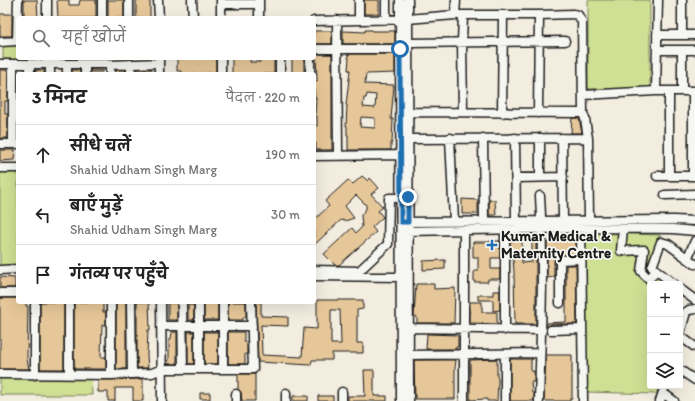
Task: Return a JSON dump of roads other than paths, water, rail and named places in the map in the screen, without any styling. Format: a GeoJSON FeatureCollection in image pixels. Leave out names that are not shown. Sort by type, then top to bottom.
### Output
{"type":"FeatureCollection","features":[{"type":"Feature","properties":{"kind":"street"},"geometry":{"type":"LineString","coordinates":[[18,0],[18,16]]}},
{"type":"Feature","properties":{"kind":"street"},"geometry":{"type":"LineString","coordinates":[[47,0],[47,16]]}},
{"type":"Feature","properties":{"kind":"street"},"geometry":{"type":"LineString","coordinates":[[102,0],[102,16]]}},
{"type":"Feature","properties":{"kind":"street"},"geometry":{"type":"LineString","coordinates":[[129,0],[129,16]]}},
{"type":"Feature","properties":{"kind":"street"},"geometry":{"type":"LineString","coordinates":[[158,0],[158,16]]}},
{"type":"Feature","properties":{"kind":"street"},"geometry":{"type":"LineString","coordinates":[[192,0],[193,16]]}},
{"type":"Feature","properties":{"kind":"street"},"geometry":{"type":"LineString","coordinates":[[359,0],[359,20]]}},
{"type":"Feature","properties":{"kind":"street"},"geometry":{"type":"LineString","coordinates":[[386,0],[386,19]]}},
{"type":"Feature","properties":{"kind":"street"},"geometry":{"type":"LineString","coordinates":[[400,0],[408,43],[408,138],[405,231],[409,328],[409,401]]}},
{"type":"Feature","properties":{"kind":"street"},"geometry":{"type":"LineString","coordinates":[[405,222],[401,198],[400,49],[408,0]]}},
{"type":"Feature","properties":{"kind":"street"},"geometry":{"type":"LineString","coordinates":[[456,0],[462,42],[463,112]]}},
{"type":"Feature","properties":{"kind":"street"},"geometry":{"type":"LineString","coordinates":[[656,91],[658,0]]}},
{"type":"Feature","properties":{"kind":"street"},"geometry":{"type":"LineString","coordinates":[[682,0],[682,35]]}},
{"type":"Feature","properties":{"kind":"street"},"geometry":{"type":"LineString","coordinates":[[221,16],[221,2],[259,2],[259,16]]}},
{"type":"Feature","properties":{"kind":"street"},"geometry":{"type":"LineString","coordinates":[[316,20],[404,19],[459,15],[578,15],[582,22],[583,113],[588,138],[589,220]]}},
{"type":"Feature","properties":{"kind":"street"},"geometry":{"type":"LineString","coordinates":[[502,113],[503,15]]}},
{"type":"Feature","properties":{"kind":"street"},"geometry":{"type":"LineString","coordinates":[[538,15],[538,113]]}},
{"type":"Feature","properties":{"kind":"street"},"geometry":{"type":"LineString","coordinates":[[337,20],[338,155]]}},
{"type":"Feature","properties":{"kind":"street"},"geometry":{"type":"LineString","coordinates":[[657,35],[695,35]]}},
{"type":"Feature","properties":{"kind":"street"},"geometry":{"type":"LineString","coordinates":[[0,42],[16,42]]}},
{"type":"Feature","properties":{"kind":"street"},"geometry":{"type":"LineString","coordinates":[[408,43],[565,42]]}},
{"type":"Feature","properties":{"kind":"street"},"geometry":{"type":"LineString","coordinates":[[316,49],[400,49]]}},
{"type":"Feature","properties":{"kind":"street"},"geometry":{"type":"LineString","coordinates":[[657,50],[695,50]]}},
{"type":"Feature","properties":{"kind":"street"},"geometry":{"type":"LineString","coordinates":[[682,50],[682,91]]}},
{"type":"Feature","properties":{"kind":"street"},"geometry":{"type":"LineString","coordinates":[[0,64],[85,64],[110,70],[131,64],[159,60],[159,72]]}},
{"type":"Feature","properties":{"kind":"street"},"geometry":{"type":"LineString","coordinates":[[221,60],[221,72]]}},
{"type":"Feature","properties":{"kind":"street"},"geometry":{"type":"LineString","coordinates":[[280,60],[280,72]]}},
{"type":"Feature","properties":{"kind":"street"},"geometry":{"type":"LineString","coordinates":[[310,60],[310,72]]}},
{"type":"Feature","properties":{"kind":"street"},"geometry":{"type":"LineString","coordinates":[[0,144],[16,144],[13,64]]}},
{"type":"Feature","properties":{"kind":"street"},"geometry":{"type":"LineString","coordinates":[[30,64],[30,72]]}},
{"type":"Feature","properties":{"kind":"street"},"geometry":{"type":"LineString","coordinates":[[50,64],[50,72]]}},
{"type":"Feature","properties":{"kind":"street"},"geometry":{"type":"LineString","coordinates":[[67,64],[67,72]]}},
{"type":"Feature","properties":{"kind":"street"},"geometry":{"type":"LineString","coordinates":[[85,64],[85,72]]}},
{"type":"Feature","properties":{"kind":"street"},"geometry":{"type":"LineString","coordinates":[[131,64],[131,72]]}},
{"type":"Feature","properties":{"kind":"street"},"geometry":{"type":"LineString","coordinates":[[583,95],[656,91],[694,91],[694,176],[657,176]]}},
{"type":"Feature","properties":{"kind":"street"},"geometry":{"type":"LineString","coordinates":[[669,91],[669,176]]}},
{"type":"Feature","properties":{"kind":"street"},"geometry":{"type":"LineString","coordinates":[[408,112],[583,113]]}},
{"type":"Feature","properties":{"kind":"street"},"geometry":{"type":"LineString","coordinates":[[408,138],[588,138]]}},
{"type":"Feature","properties":{"kind":"street"},"geometry":{"type":"LineString","coordinates":[[450,138],[454,221]]}},
{"type":"Feature","properties":{"kind":"street"},"geometry":{"type":"LineString","coordinates":[[483,138],[484,221]]}},
{"type":"Feature","properties":{"kind":"street"},"geometry":{"type":"LineString","coordinates":[[515,138],[516,221]]}},
{"type":"Feature","properties":{"kind":"street"},"geometry":{"type":"LineString","coordinates":[[540,138],[540,177]]}},
{"type":"Feature","properties":{"kind":"street"},"geometry":{"type":"LineString","coordinates":[[562,138],[563,220]]}},
{"type":"Feature","properties":{"kind":"street"},"geometry":{"type":"LineString","coordinates":[[316,156],[401,155]]}},
{"type":"Feature","properties":{"kind":"street"},"geometry":{"type":"LineString","coordinates":[[0,168],[16,168]]}},
{"type":"Feature","properties":{"kind":"street"},"geometry":{"type":"LineString","coordinates":[[516,178],[563,177]]}},
{"type":"Feature","properties":{"kind":"street"},"geometry":{"type":"LineString","coordinates":[[665,194],[695,194]]}},
{"type":"Feature","properties":{"kind":"street"},"geometry":{"type":"LineString","coordinates":[[539,401],[542,330],[542,221],[540,196]]}},
{"type":"Feature","properties":{"kind":"street"},"geometry":{"type":"LineString","coordinates":[[316,270],[360,271],[388,244],[389,198],[401,198]]}},
{"type":"Feature","properties":{"kind":"street"},"geometry":{"type":"LineString","coordinates":[[405,222],[563,220],[695,221]]}},
{"type":"Feature","properties":{"kind":"street"},"geometry":{"type":"LineString","coordinates":[[405,231],[623,228],[695,231]]}},
{"type":"Feature","properties":{"kind":"street"},"geometry":{"type":"LineString","coordinates":[[623,228],[621,251],[644,250],[641,271],[649,279],[656,271]]}},
{"type":"Feature","properties":{"kind":"street"},"geometry":{"type":"LineString","coordinates":[[581,229],[583,401]]}},
{"type":"Feature","properties":{"kind":"street"},"geometry":{"type":"LineString","coordinates":[[464,230],[464,401]]}},
{"type":"Feature","properties":{"kind":"street"},"geometry":{"type":"LineString","coordinates":[[505,230],[505,330]]}},
{"type":"Feature","properties":{"kind":"street"},"geometry":{"type":"LineString","coordinates":[[401,401],[401,277],[405,231]]}},
{"type":"Feature","properties":{"kind":"street"},"geometry":{"type":"LineString","coordinates":[[687,259],[695,240]]}},
{"type":"Feature","properties":{"kind":"street"},"geometry":{"type":"LineString","coordinates":[[670,281],[652,267],[661,242],[668,244],[695,264]]}},
{"type":"Feature","properties":{"kind":"street"},"geometry":{"type":"LineString","coordinates":[[560,303],[560,260],[581,259]]}},
{"type":"Feature","properties":{"kind":"street"},"geometry":{"type":"LineString","coordinates":[[0,270],[16,269]]}},
{"type":"Feature","properties":{"kind":"street"},"geometry":{"type":"LineString","coordinates":[[316,276],[401,277]]}},
{"type":"Feature","properties":{"kind":"street"},"geometry":{"type":"LineString","coordinates":[[683,291],[695,300]]}},
{"type":"Feature","properties":{"kind":"street"},"geometry":{"type":"LineString","coordinates":[[0,293],[16,293]]}},
{"type":"Feature","properties":{"kind":"street"},"geometry":{"type":"LineString","coordinates":[[35,304],[35,375]]}},
{"type":"Feature","properties":{"kind":"street"},"geometry":{"type":"LineString","coordinates":[[69,304],[69,374]]}},
{"type":"Feature","properties":{"kind":"street"},"geometry":{"type":"LineString","coordinates":[[111,304],[111,375]]}},
{"type":"Feature","properties":{"kind":"street"},"geometry":{"type":"LineString","coordinates":[[131,304],[132,374]]}},
{"type":"Feature","properties":{"kind":"street"},"geometry":{"type":"LineString","coordinates":[[161,304],[162,401]]}},
{"type":"Feature","properties":{"kind":"street"},"geometry":{"type":"LineString","coordinates":[[182,304],[182,369]]}},
{"type":"Feature","properties":{"kind":"street"},"geometry":{"type":"LineString","coordinates":[[199,304],[199,369]]}},
{"type":"Feature","properties":{"kind":"street"},"geometry":{"type":"LineString","coordinates":[[223,304],[223,369]]}},
{"type":"Feature","properties":{"kind":"street"},"geometry":{"type":"LineString","coordinates":[[0,374],[111,375],[152,373],[162,370],[182,369],[252,368],[251,304]]}},
{"type":"Feature","properties":{"kind":"street"},"geometry":{"type":"LineString","coordinates":[[683,326],[686,312],[695,309]]}},
{"type":"Feature","properties":{"kind":"street"},"geometry":{"type":"LineString","coordinates":[[161,326],[252,326]]}},
{"type":"Feature","properties":{"kind":"street"},"geometry":{"type":"LineString","coordinates":[[409,328],[542,330]]}},
{"type":"Feature","properties":{"kind":"street"},"geometry":{"type":"LineString","coordinates":[[551,330],[582,329]]}},
{"type":"Feature","properties":{"kind":"street"},"geometry":{"type":"LineString","coordinates":[[683,336],[695,338]]}},
{"type":"Feature","properties":{"kind":"street"},"geometry":{"type":"LineString","coordinates":[[683,338],[695,347]]}},
{"type":"Feature","properties":{"kind":"street"},"geometry":{"type":"LineString","coordinates":[[409,355],[540,353]]}},
{"type":"Feature","properties":{"kind":"street"},"geometry":{"type":"LineString","coordinates":[[505,354],[505,401]]}},
{"type":"Feature","properties":{"kind":"street"},"geometry":{"type":"LineString","coordinates":[[683,372],[695,380]]}},
{"type":"Feature","properties":{"kind":"street"},"geometry":{"type":"LineString","coordinates":[[663,393],[674,401]]}},
{"type":"Feature","properties":{"kind":"place","name":"Kumar Medical & Maternity Centre"},"geometry":{"type":"Point","coordinates":[492,245]}}]}
